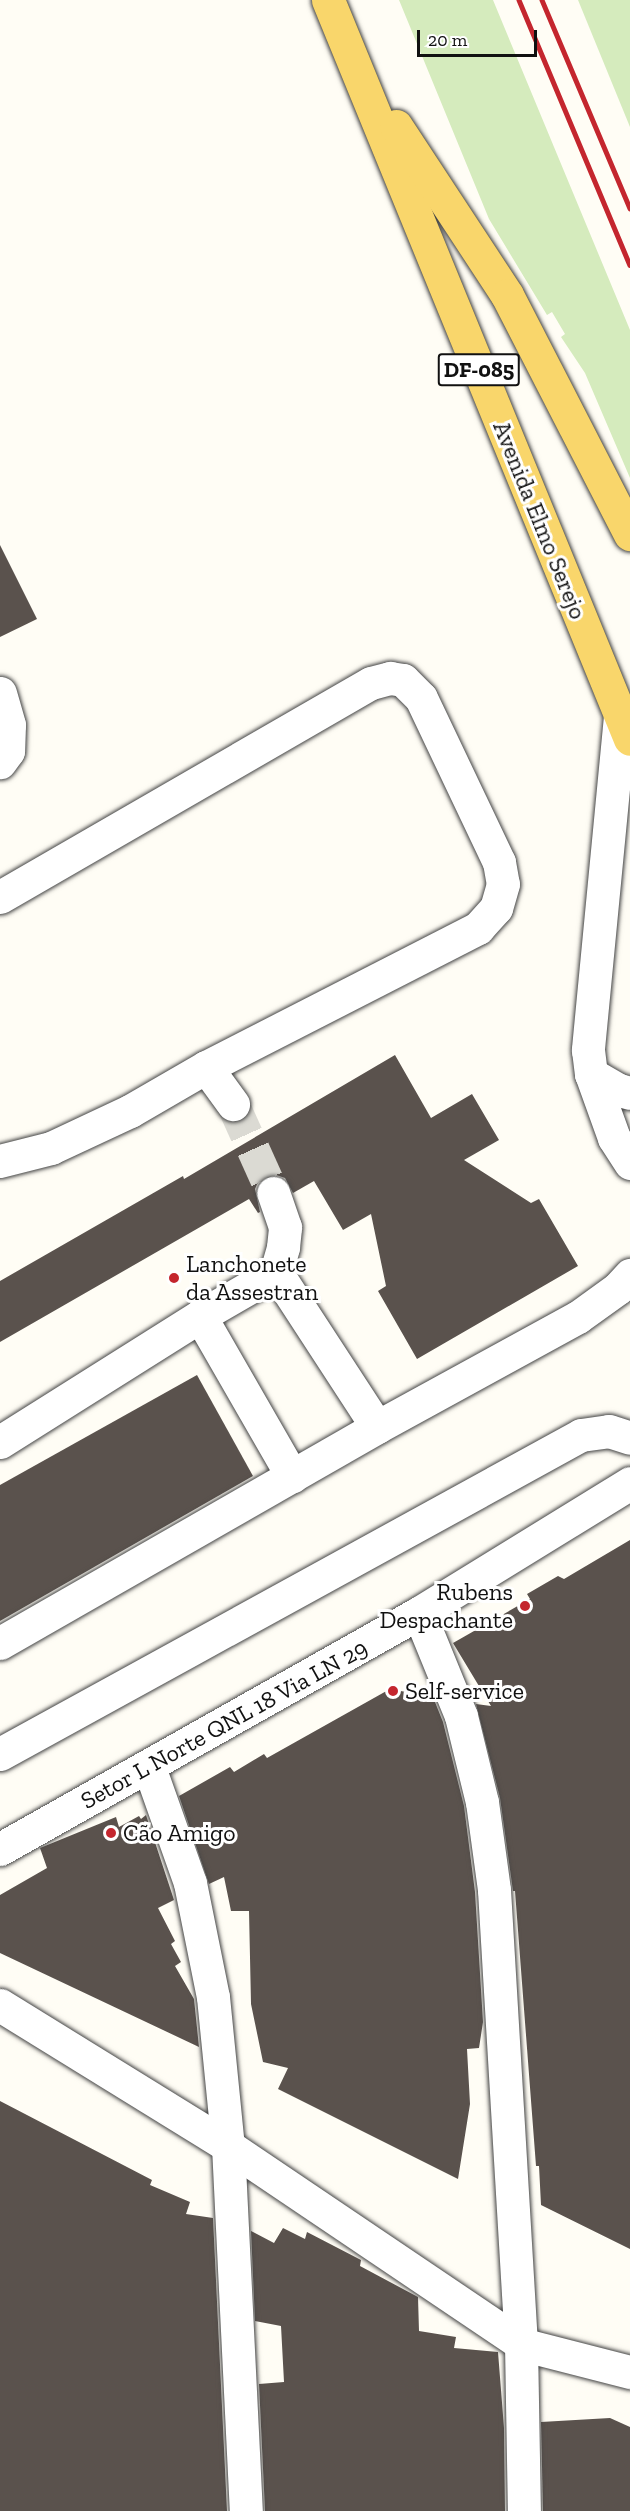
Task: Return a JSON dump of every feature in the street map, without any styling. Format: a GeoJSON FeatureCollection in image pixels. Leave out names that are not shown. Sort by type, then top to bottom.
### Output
{"type":"FeatureCollection","features":[{"type":"Feature","properties":{"kind":"main road","name":"Avenida Elmo Serejo"},"geometry":{"type":"LineString","coordinates":[[328,0],[625,728]]}},
{"type":"Feature","properties":{"kind":"main road"},"geometry":{"type":"LineString","coordinates":[[355,64],[507,295],[630,534]]}},
{"type":"Feature","properties":{"kind":"street"},"geometry":{"type":"LineString","coordinates":[[0,897],[370,682],[390,678],[404,680],[421,698],[499,862],[503,884],[496,909],[478,928],[206,1067],[130,1111],[51,1148],[0,1161]]}},
{"type":"Feature","properties":{"kind":"street"},"geometry":{"type":"LineString","coordinates":[[0,762],[8,751],[9,725],[1,694]]}},
{"type":"Feature","properties":{"kind":"street"},"geometry":{"type":"LineString","coordinates":[[625,728],[593,986],[588,1050],[591,1074],[614,1138],[630,1162]]}},
{"type":"Feature","properties":{"kind":"street"},"geometry":{"type":"LineString","coordinates":[[206,1067],[233,1104]]}},
{"type":"Feature","properties":{"kind":"street"},"geometry":{"type":"LineString","coordinates":[[591,1074],[619,1090],[630,1093]]}},
{"type":"Feature","properties":{"kind":"street"},"geometry":{"type":"LineString","coordinates":[[0,1442],[200,1316],[276,1272],[283,1247],[285,1227],[273,1193]]}},
{"type":"Feature","properties":{"kind":"street"},"geometry":{"type":"LineString","coordinates":[[276,1272],[377,1427]]}},
{"type":"Feature","properties":{"kind":"street"},"geometry":{"type":"LineString","coordinates":[[0,1643],[377,1427],[578,1317],[618,1288],[630,1275]]}},
{"type":"Feature","properties":{"kind":"street"},"geometry":{"type":"LineString","coordinates":[[200,1316],[292,1476]]}},
{"type":"Feature","properties":{"kind":"street"},"geometry":{"type":"LineString","coordinates":[[0,1754],[581,1435],[609,1431],[630,1438]]}},
{"type":"Feature","properties":{"kind":"street","name":"Setor L Norte QNL 18 Via LN 29"},"geometry":{"type":"LineString","coordinates":[[0,1849],[419,1613],[630,1482]]}},
{"type":"Feature","properties":{"kind":"street"},"geometry":{"type":"LineString","coordinates":[[419,1613],[461,1716],[482,1802],[494,1890],[521,2344],[524,2511]]}},
{"type":"Feature","properties":{"kind":"street"},"geometry":{"type":"LineString","coordinates":[[149,1767],[190,1882],[213,1997],[228,2146],[246,2511]]}},
{"type":"Feature","properties":{"kind":"street"},"geometry":{"type":"LineString","coordinates":[[0,2005],[228,2146],[521,2344],[630,2372]]}},
{"type":"Feature","properties":{"kind":"green space"},"geometry":{"type":"Polygon","coordinates":[[[399,0],[493,0],[630,330],[630,478],[585,373],[561,337],[565,334],[552,312],[547,315],[489,219],[399,0]]]}},
{"type":"Feature","properties":{"kind":"green space"},"geometry":{"type":"Polygon","coordinates":[[[578,0],[630,0],[630,127],[578,0]]]}},
{"type":"Feature","properties":{"kind":"building"},"geometry":{"type":"Polygon","coordinates":[[[0,545],[37,619],[0,637],[0,545]]]}},
{"type":"Feature","properties":{"kind":"building"},"geometry":{"type":"Polygon","coordinates":[[[395,1055],[431,1118],[472,1094],[499,1140],[464,1160],[531,1203],[539,1199],[578,1266],[417,1359],[378,1291],[386,1286],[371,1214],[343,1230],[314,1181],[293,1193],[285,1178],[267,1175],[259,1180],[255,1189],[260,1212],[258,1213],[249,1199],[0,1342],[0,1281],[183,1176],[184,1179],[395,1055]]]}},
{"type":"Feature","properties":{"kind":"building"},"geometry":{"type":"Polygon","coordinates":[[[197,1375],[253,1476],[0,1621],[0,1485],[197,1375]]]}},
{"type":"Feature","properties":{"kind":"building"},"geometry":{"type":"Polygon","coordinates":[[[630,1540],[630,2249],[541,2205],[515,1891],[513,1891],[500,1798],[476,1704],[491,1706],[453,1643],[530,1599],[527,1594],[558,1576],[564,1579],[630,1540]]]}},
{"type":"Feature","properties":{"kind":"building"},"geometry":{"type":"Polygon","coordinates":[[[390,1689],[433,1697],[443,1722],[464,1806],[475,1892],[483,2022],[479,2048],[467,2049],[470,2104],[458,2179],[278,2089],[288,2068],[263,2062],[251,2004],[249,1911],[231,1911],[224,1877],[209,1884],[179,1796],[230,1767],[234,1772],[264,1754],[267,1758],[390,1689]]]}},
{"type":"Feature","properties":{"kind":"building"},"geometry":{"type":"Polygon","coordinates":[[[146,1815],[174,1900],[158,1908],[175,1941],[171,1944],[181,1962],[175,1966],[194,1999],[199,2047],[0,1953],[0,1895],[47,1868],[40,1848],[116,1817],[119,1827],[139,1816],[141,1819],[146,1815]]]}},
{"type":"Feature","properties":{"kind":"building"},"geometry":{"type":"Polygon","coordinates":[[[0,2101],[152,2180],[150,2185],[190,2202],[186,2214],[213,2218],[227,2511],[0,2511],[0,2101]]]}},
{"type":"Feature","properties":{"kind":"building"},"geometry":{"type":"Polygon","coordinates":[[[283,2228],[305,2239],[307,2232],[361,2260],[360,2266],[418,2297],[419,2331],[456,2337],[454,2348],[498,2352],[504,2428],[505,2511],[265,2511],[259,2384],[284,2382],[281,2326],[255,2321],[251,2231],[274,2243],[283,2228]]]}},
{"type":"Feature","properties":{"kind":"building"},"geometry":{"type":"Polygon","coordinates":[[[610,2418],[630,2427],[630,2511],[543,2511],[541,2422],[610,2418]]]}},
{"type":"Feature","properties":{"kind":"tunnel"},"geometry":{"type":"LineString","coordinates":[[233,1104],[273,1193]]}},
{"type":"Feature","properties":{"kind":"railway"},"geometry":{"type":"LineString","coordinates":[[519,0],[630,265]]}},
{"type":"Feature","properties":{"kind":"railway"},"geometry":{"type":"LineString","coordinates":[[542,0],[630,208]]}},
{"type":"Feature","properties":{"kind":"place","name":"Lanchonete da Assestran"},"geometry":{"type":"Point","coordinates":[174,1278]}},
{"type":"Feature","properties":{"kind":"place","name":"Rubens Despachante"},"geometry":{"type":"Point","coordinates":[525,1606]}},
{"type":"Feature","properties":{"kind":"place","name":"Self-service"},"geometry":{"type":"Point","coordinates":[393,1691]}},
{"type":"Feature","properties":{"kind":"place","name":"Cão Amigo"},"geometry":{"type":"Point","coordinates":[111,1833]}}]}
